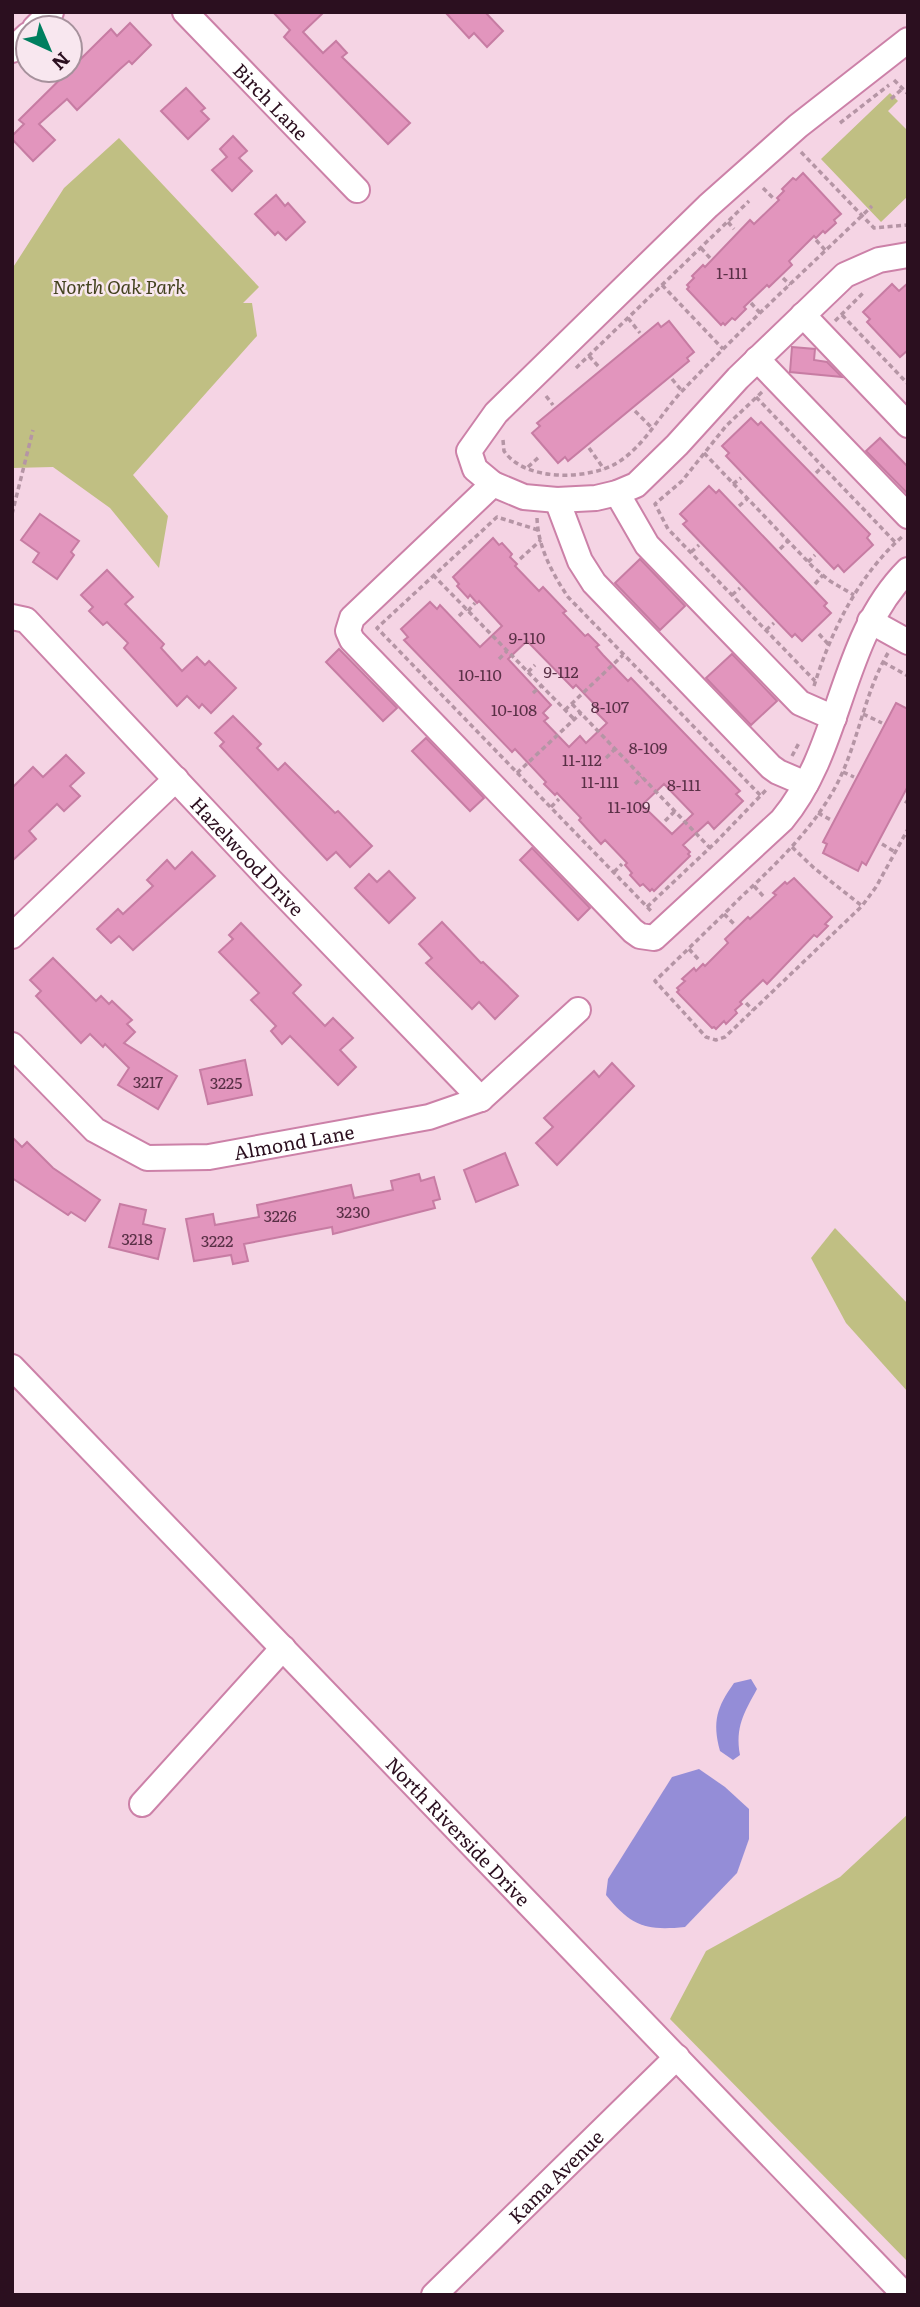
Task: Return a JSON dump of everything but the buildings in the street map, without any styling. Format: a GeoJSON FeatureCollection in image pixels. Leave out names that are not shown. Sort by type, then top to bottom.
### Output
{"type":"FeatureCollection","features":[{"type":"Feature","properties":{"kind":"street","name":"Birch Lane"},"geometry":{"type":"LineString","coordinates":[[185,12],[357,190]]}},
{"type":"Feature","properties":{"kind":"street"},"geometry":{"type":"LineString","coordinates":[[908,40],[799,126],[708,206],[496,412],[469,451],[475,469],[493,484],[524,497],[557,500],[596,498],[617,493],[645,479],[757,359],[852,271],[879,260],[908,255]]}},
{"type":"Feature","properties":{"kind":"street"},"geometry":{"type":"LineString","coordinates":[[803,315],[908,425]]}},
{"type":"Feature","properties":{"kind":"street"},"geometry":{"type":"LineString","coordinates":[[757,359],[908,516]]}},
{"type":"Feature","properties":{"kind":"street"},"geometry":{"type":"LineString","coordinates":[[493,484],[352,618],[348,628],[350,637],[632,931],[644,938],[654,938],[667,928],[782,820],[806,784],[870,621],[908,570]]}},
{"type":"Feature","properties":{"kind":"street"},"geometry":{"type":"LineString","coordinates":[[617,493],[647,545],[800,703],[834,718]]}},
{"type":"Feature","properties":{"kind":"street"},"geometry":{"type":"LineString","coordinates":[[557,500],[580,561],[594,583],[771,767],[806,784]]}},
{"type":"Feature","properties":{"kind":"street","name":"Hazelwood Drive"},"geometry":{"type":"LineString","coordinates":[[12,617],[26,620],[481,1099]]}},
{"type":"Feature","properties":{"kind":"street"},"geometry":{"type":"LineString","coordinates":[[870,621],[908,642]]}},
{"type":"Feature","properties":{"kind":"street"},"geometry":{"type":"LineString","coordinates":[[12,936],[176,779]]}},
{"type":"Feature","properties":{"kind":"street","name":"Almond Lane"},"geometry":{"type":"LineString","coordinates":[[12,1045],[95,1130],[147,1157],[209,1157],[429,1117],[481,1099],[578,1010]]}},
{"type":"Feature","properties":{"kind":"street","name":"North Riverside Drive"},"geometry":{"type":"LineString","coordinates":[[12,1367],[905,2295]]}},
{"type":"Feature","properties":{"kind":"street"},"geometry":{"type":"LineString","coordinates":[[142,1804],[283,1648]]}},
{"type":"Feature","properties":{"kind":"street","name":"Kama Avenue"},"geometry":{"type":"LineString","coordinates":[[434,2295],[677,2057]]}},
{"type":"Feature","properties":{"kind":"path"},"geometry":{"type":"LineString","coordinates":[[894,80],[908,94]]}},
{"type":"Feature","properties":{"kind":"path"},"geometry":{"type":"LineString","coordinates":[[891,99],[902,88]]}},
{"type":"Feature","properties":{"kind":"path"},"geometry":{"type":"LineString","coordinates":[[797,155],[801,152],[874,228],[908,225]]}},
{"type":"Feature","properties":{"kind":"path"},"geometry":{"type":"LineString","coordinates":[[572,372],[763,188],[773,198]]}},
{"type":"Feature","properties":{"kind":"path"},"geometry":{"type":"LineString","coordinates":[[506,435],[503,443],[506,454],[527,468],[562,476],[582,475],[604,469],[628,455],[682,391],[872,206]]}},
{"type":"Feature","properties":{"kind":"path"},"geometry":{"type":"LineString","coordinates":[[728,222],[734,229]]}},
{"type":"Feature","properties":{"kind":"path"},"geometry":{"type":"LineString","coordinates":[[816,240],[826,251]]}},
{"type":"Feature","properties":{"kind":"path"},"geometry":{"type":"LineString","coordinates":[[701,248],[710,258]]}},
{"type":"Feature","properties":{"kind":"path"},"geometry":{"type":"LineString","coordinates":[[783,278],[790,285]]}},
{"type":"Feature","properties":{"kind":"path"},"geometry":{"type":"LineString","coordinates":[[662,285],[724,350]]}},
{"type":"Feature","properties":{"kind":"path"},"geometry":{"type":"LineString","coordinates":[[822,335],[868,290]]}},
{"type":"Feature","properties":{"kind":"path"},"geometry":{"type":"LineString","coordinates":[[751,303],[761,314]]}},
{"type":"Feature","properties":{"kind":"path"},"geometry":{"type":"LineString","coordinates":[[842,315],[908,384]]}},
{"type":"Feature","properties":{"kind":"path"},"geometry":{"type":"LineString","coordinates":[[628,318],[640,333]]}},
{"type":"Feature","properties":{"kind":"path"},"geometry":{"type":"LineString","coordinates":[[703,328],[708,324]]}},
{"type":"Feature","properties":{"kind":"path"},"geometry":{"type":"LineString","coordinates":[[874,348],[879,343]]}},
{"type":"Feature","properties":{"kind":"path"},"geometry":{"type":"LineString","coordinates":[[589,356],[599,367]]}},
{"type":"Feature","properties":{"kind":"path"},"geometry":{"type":"LineString","coordinates":[[776,378],[726,426],[676,488],[656,504],[668,529],[816,681]]}},
{"type":"Feature","properties":{"kind":"path"},"geometry":{"type":"LineString","coordinates":[[672,379],[682,391]]}},
{"type":"Feature","properties":{"kind":"path"},"geometry":{"type":"LineString","coordinates":[[547,395],[553,405]]}},
{"type":"Feature","properties":{"kind":"path"},"geometry":{"type":"LineString","coordinates":[[756,397],[896,542]]}},
{"type":"Feature","properties":{"kind":"path"},"geometry":{"type":"LineString","coordinates":[[635,411],[652,428]]}},
{"type":"Feature","properties":{"kind":"path"},"geometry":{"type":"LineString","coordinates":[[12,514],[33,430]]}},
{"type":"Feature","properties":{"kind":"path"},"geometry":{"type":"LineString","coordinates":[[782,438],[789,431]]}},
{"type":"Feature","properties":{"kind":"path"},"geometry":{"type":"LineString","coordinates":[[589,448],[604,469]]}},
{"type":"Feature","properties":{"kind":"path"},"geometry":{"type":"LineString","coordinates":[[704,453],[808,562],[855,596]]}},
{"type":"Feature","properties":{"kind":"path"},"geometry":{"type":"LineString","coordinates":[[527,468],[539,457]]}},
{"type":"Feature","properties":{"kind":"path"},"geometry":{"type":"LineString","coordinates":[[816,473],[823,466]]}},
{"type":"Feature","properties":{"kind":"path"},"geometry":{"type":"LineString","coordinates":[[733,484],[741,478]]}},
{"type":"Feature","properties":{"kind":"path"},"geometry":{"type":"LineString","coordinates":[[739,506],[747,499]]}},
{"type":"Feature","properties":{"kind":"path"},"geometry":{"type":"LineString","coordinates":[[857,515],[864,509]]}},
{"type":"Feature","properties":{"kind":"path"},"geometry":{"type":"LineString","coordinates":[[767,519],[774,513]]}},
{"type":"Feature","properties":{"kind":"path"},"geometry":{"type":"LineString","coordinates":[[538,530],[497,517],[377,628],[667,928]]}},
{"type":"Feature","properties":{"kind":"path"},"geometry":{"type":"LineString","coordinates":[[520,559],[541,540]]}},
{"type":"Feature","properties":{"kind":"path"},"geometry":{"type":"LineString","coordinates":[[780,549],[788,541]]}},
{"type":"Feature","properties":{"kind":"path"},"geometry":{"type":"LineString","coordinates":[[691,552],[699,545]]}},
{"type":"Feature","properties":{"kind":"path"},"geometry":{"type":"LineString","coordinates":[[808,562],[815,555]]}},
{"type":"Feature","properties":{"kind":"path"},"geometry":{"type":"LineString","coordinates":[[868,563],[873,568]]}},
{"type":"Feature","properties":{"kind":"path"},"geometry":{"type":"LineString","coordinates":[[433,575],[574,719]]}},
{"type":"Feature","properties":{"kind":"path"},"geometry":{"type":"LineString","coordinates":[[815,584],[823,575]]}},
{"type":"Feature","properties":{"kind":"path"},"geometry":{"type":"LineString","coordinates":[[732,595],[740,587]]}},
{"type":"Feature","properties":{"kind":"path"},"geometry":{"type":"LineString","coordinates":[[556,595],[563,589]]}},
{"type":"Feature","properties":{"kind":"path"},"geometry":{"type":"LineString","coordinates":[[459,616],[475,603]]}},
{"type":"Feature","properties":{"kind":"path"},"geometry":{"type":"LineString","coordinates":[[584,624],[588,619]]}},
{"type":"Feature","properties":{"kind":"path"},"geometry":{"type":"LineString","coordinates":[[766,630],[774,623]]}},
{"type":"Feature","properties":{"kind":"path"},"geometry":{"type":"LineString","coordinates":[[818,634],[829,645]]}},
{"type":"Feature","properties":{"kind":"path"},"geometry":{"type":"LineString","coordinates":[[501,645],[506,640]]}},
{"type":"Feature","properties":{"kind":"path"},"geometry":{"type":"LineString","coordinates":[[499,659],[507,651]]}},
{"type":"Feature","properties":{"kind":"path"},"geometry":{"type":"LineString","coordinates":[[565,710],[623,655]]}},
{"type":"Feature","properties":{"kind":"path"},"geometry":{"type":"LineString","coordinates":[[409,662],[415,656]]}},
{"type":"Feature","properties":{"kind":"path"},"geometry":{"type":"LineString","coordinates":[[883,662],[908,676]]}},
{"type":"Feature","properties":{"kind":"path"},"geometry":{"type":"LineString","coordinates":[[528,672],[535,666]]}},
{"type":"Feature","properties":{"kind":"path"},"geometry":{"type":"LineString","coordinates":[[648,690],[653,685]]}},
{"type":"Feature","properties":{"kind":"path"},"geometry":{"type":"LineString","coordinates":[[533,694],[541,686]]}},
{"type":"Feature","properties":{"kind":"path"},"geometry":{"type":"LineString","coordinates":[[450,704],[456,698]]}},
{"type":"Feature","properties":{"kind":"path"},"geometry":{"type":"LineString","coordinates":[[572,704],[710,848]]}},
{"type":"Feature","properties":{"kind":"path"},"geometry":{"type":"LineString","coordinates":[[647,907],[710,848],[782,774],[802,735],[810,709]]}},
{"type":"Feature","properties":{"kind":"path"},"geometry":{"type":"LineString","coordinates":[[517,773],[581,713]]}},
{"type":"Feature","properties":{"kind":"path"},"geometry":{"type":"LineString","coordinates":[[863,714],[882,723]]}},
{"type":"Feature","properties":{"kind":"path"},"geometry":{"type":"LineString","coordinates":[[681,726],[687,720]]}},
{"type":"Feature","properties":{"kind":"path"},"geometry":{"type":"LineString","coordinates":[[603,736],[609,731]]}},
{"type":"Feature","properties":{"kind":"path"},"geometry":{"type":"LineString","coordinates":[[486,741],[492,736]]}},
{"type":"Feature","properties":{"kind":"path"},"geometry":{"type":"LineString","coordinates":[[606,758],[615,749]]}},
{"type":"Feature","properties":{"kind":"path"},"geometry":{"type":"LineString","coordinates":[[724,768],[729,764]]}},
{"type":"Feature","properties":{"kind":"path"},"geometry":{"type":"LineString","coordinates":[[636,771],[642,765]]}},
{"type":"Feature","properties":{"kind":"path"},"geometry":{"type":"LineString","coordinates":[[843,771],[854,777]]}},
{"type":"Feature","properties":{"kind":"path"},"geometry":{"type":"LineString","coordinates":[[635,784],[642,777]]}},
{"type":"Feature","properties":{"kind":"path"},"geometry":{"type":"LineString","coordinates":[[551,807],[559,799]]}},
{"type":"Feature","properties":{"kind":"path"},"geometry":{"type":"LineString","coordinates":[[665,821],[683,807]]}},
{"type":"Feature","properties":{"kind":"path"},"geometry":{"type":"LineString","coordinates":[[818,813],[831,820]]}},
{"type":"Feature","properties":{"kind":"path"},"geometry":{"type":"LineString","coordinates":[[655,981],[706,1037],[725,1037],[862,906],[876,887],[908,829]]}},
{"type":"Feature","properties":{"kind":"path"},"geometry":{"type":"LineString","coordinates":[[580,838],[586,832]]}},
{"type":"Feature","properties":{"kind":"path"},"geometry":{"type":"LineString","coordinates":[[882,845],[896,852]]}},
{"type":"Feature","properties":{"kind":"path"},"geometry":{"type":"LineString","coordinates":[[792,846],[814,868],[862,906]]}},
{"type":"Feature","properties":{"kind":"path"},"geometry":{"type":"LineString","coordinates":[[614,872],[622,864]]}},
{"type":"Feature","properties":{"kind":"path"},"geometry":{"type":"LineString","coordinates":[[753,886],[764,897]]}},
{"type":"Feature","properties":{"kind":"path"},"geometry":{"type":"LineString","coordinates":[[724,914],[734,924]]}},
{"type":"Feature","properties":{"kind":"path"},"geometry":{"type":"LineString","coordinates":[[808,944],[814,951]]}},
{"type":"Feature","properties":{"kind":"path"},"geometry":{"type":"LineString","coordinates":[[688,948],[699,960]]}},
{"type":"Feature","properties":{"kind":"path"},"geometry":{"type":"LineString","coordinates":[[784,971],[788,976]]}},
{"type":"Feature","properties":{"kind":"path"},"geometry":{"type":"LineString","coordinates":[[746,1003],[753,1010]]}},
{"type":"Feature","properties":{"kind":"green space"},"geometry":{"type":"Polygon","coordinates":[[[890,93],[898,101],[888,111],[908,131],[908,196],[881,222],[821,159],[890,93]]]}},
{"type":"Feature","properties":{"kind":"green space","name":"North Oak Park"},"geometry":{"type":"Polygon","coordinates":[[[119,138],[259,287],[243,303],[252,303],[257,336],[133,475],[168,516],[159,568],[110,508],[53,467],[12,468],[12,269],[64,188],[119,138]]]}},
{"type":"Feature","properties":{"kind":"green space"},"geometry":{"type":"Polygon","coordinates":[[[835,1228],[908,1304],[908,1392],[846,1323],[811,1258],[835,1228]]]}},
{"type":"Feature","properties":{"kind":"green space"},"geometry":{"type":"Polygon","coordinates":[[[908,1814],[908,2262],[670,2019],[706,1951],[840,1877],[908,1814]]]}},
{"type":"Feature","properties":{"kind":"shaded area"},"geometry":{"type":"Polygon","coordinates":[[[751,1679],[757,1689],[740,1728],[740,1755],[733,1760],[720,1751],[716,1723],[720,1707],[734,1683],[751,1679]]]}},
{"type":"Feature","properties":{"kind":"shaded area"},"geometry":{"type":"Polygon","coordinates":[[[699,1769],[725,1787],[749,1809],[749,1839],[737,1873],[685,1927],[659,1928],[640,1924],[623,1914],[606,1895],[608,1879],[672,1777],[699,1769]]]}}]}
